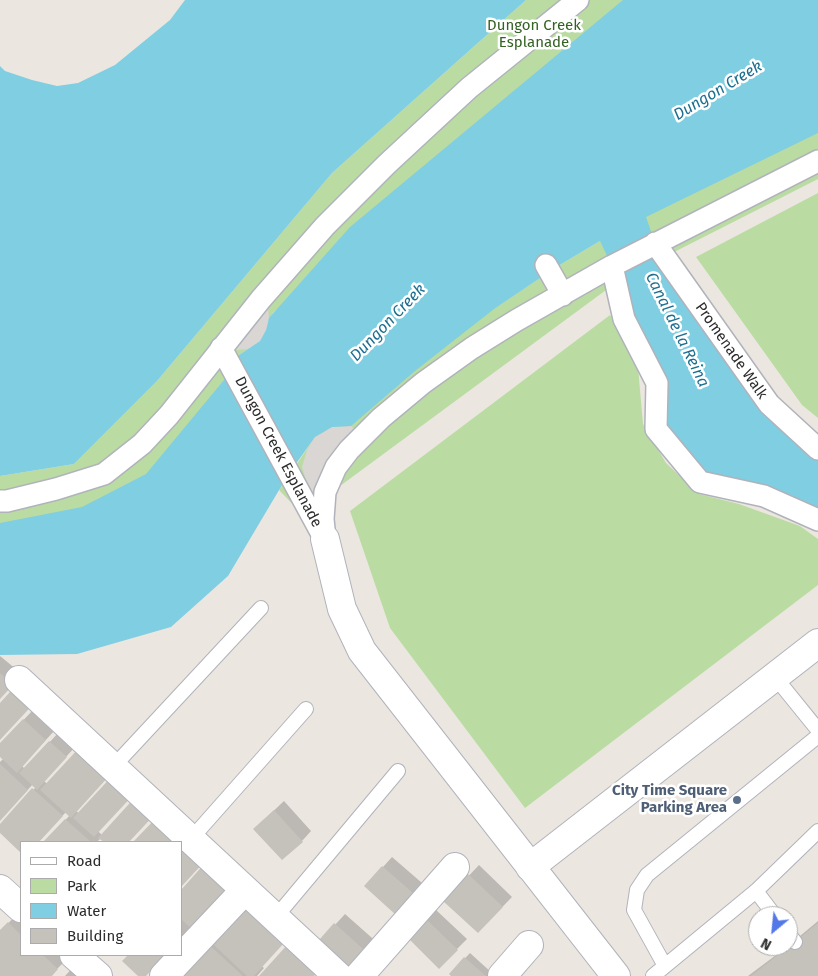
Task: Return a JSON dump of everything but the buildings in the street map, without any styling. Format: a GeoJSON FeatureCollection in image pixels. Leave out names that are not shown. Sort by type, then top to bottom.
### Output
{"type":"FeatureCollection","features":[{"type":"Feature","properties":{"kind":"street"},"geometry":{"type":"LineString","coordinates":[[0,501],[56,490],[104,474],[142,444],[169,415],[260,299],[325,226],[387,164],[469,88],[578,0]]}},
{"type":"Feature","properties":{"kind":"street","name":"Dungon Creek Esplanade"},"geometry":{"type":"LineString","coordinates":[[325,538],[323,519],[325,492],[336,467],[349,450],[381,418],[424,383],[518,320],[612,266],[818,160]]}},
{"type":"Feature","properties":{"kind":"street","name":"Promenade Walk"},"geometry":{"type":"LineString","coordinates":[[655,243],[769,404],[818,449]]}},
{"type":"Feature","properties":{"kind":"street"},"geometry":{"type":"LineString","coordinates":[[546,265],[563,294]]}},
{"type":"Feature","properties":{"kind":"street"},"geometry":{"type":"LineString","coordinates":[[612,266],[624,319],[657,383],[656,429],[700,482],[764,496],[818,520]]}},
{"type":"Feature","properties":{"kind":"street","name":"Dungon Creek Esplanade"},"geometry":{"type":"LineString","coordinates":[[221,348],[325,538]]}},
{"type":"Feature","properties":{"kind":"street"},"geometry":{"type":"LineString","coordinates":[[325,538],[342,609],[362,651],[616,976]]}},
{"type":"Feature","properties":{"kind":"street"},"geometry":{"type":"LineString","coordinates":[[530,867],[774,677],[815,650]]}},
{"type":"Feature","properties":{"kind":"street"},"geometry":{"type":"LineString","coordinates":[[19,680],[338,976]]}},
{"type":"Feature","properties":{"kind":"street"},"geometry":{"type":"LineString","coordinates":[[359,976],[455,867]]}},
{"type":"Feature","properties":{"kind":"street"},"geometry":{"type":"LineString","coordinates":[[164,976],[245,890]]}},
{"type":"Feature","properties":{"kind":"street"},"geometry":{"type":"LineString","coordinates":[[502,976],[529,944]]}},
{"type":"Feature","properties":{"kind":"street"},"geometry":{"type":"LineString","coordinates":[[75,956],[98,976]]}},
{"type":"Feature","properties":{"kind":"lane"},"geometry":{"type":"LineString","coordinates":[[113,767],[261,608]]}},
{"type":"Feature","properties":{"kind":"lane"},"geometry":{"type":"LineString","coordinates":[[774,677],[818,730]]}},
{"type":"Feature","properties":{"kind":"lane"},"geometry":{"type":"LineString","coordinates":[[191,839],[306,709]]}},
{"type":"Feature","properties":{"kind":"lane"},"geometry":{"type":"LineString","coordinates":[[664,966],[634,910],[637,890],[646,875],[818,736]]}},
{"type":"Feature","properties":{"kind":"lane"},"geometry":{"type":"LineString","coordinates":[[275,918],[398,771]]}},
{"type":"Feature","properties":{"kind":"lane"},"geometry":{"type":"LineString","coordinates":[[653,976],[756,891],[818,831]]}},
{"type":"Feature","properties":{"kind":"lane"},"geometry":{"type":"LineString","coordinates":[[756,891],[767,906]]}},
{"type":"Feature","properties":{"kind":"green space","name":"Dungon Creek Esplanade"},"geometry":{"type":"Polygon","coordinates":[[[526,0],[676,0],[274,312],[248,349],[236,357],[208,452],[0,564],[0,476],[74,464],[157,381],[332,173],[526,0]]]}},
{"type":"Feature","properties":{"kind":"green space"},"geometry":{"type":"Polygon","coordinates":[[[818,73],[818,179],[621,279],[302,514],[279,490],[315,437],[468,289],[495,308],[558,266],[600,241],[818,73]]]}},
{"type":"Feature","properties":{"kind":"green space"},"geometry":{"type":"Polygon","coordinates":[[[818,193],[818,418],[802,405],[696,257],[818,193]]]}},
{"type":"Feature","properties":{"kind":"green space"},"geometry":{"type":"Polygon","coordinates":[[[610,315],[638,367],[643,424],[666,463],[699,494],[739,504],[800,526],[818,539],[818,585],[525,808],[390,628],[350,511],[610,315]]]}},
{"type":"Feature","properties":{"kind":"shaded area"},"geometry":{"type":"Polygon","coordinates":[[[268,306],[269,318],[266,330],[260,341],[248,349],[221,348],[268,306]]]}},
{"type":"Feature","properties":{"kind":"shaded area"},"geometry":{"type":"Polygon","coordinates":[[[351,426],[363,436],[349,450],[323,519],[308,487],[302,467],[307,450],[315,437],[332,427],[351,426]]]}},
{"type":"Feature","properties":{"kind":"water"},"geometry":{"type":"Polygon","coordinates":[[[185,0],[526,0],[332,173],[157,381],[74,464],[0,476],[0,66],[5,71],[57,86],[78,83],[115,65],[170,20],[185,0]]]}},
{"type":"Feature","properties":{"kind":"water"},"geometry":{"type":"Polygon","coordinates":[[[623,0],[818,0],[818,133],[646,217],[655,243],[818,449],[818,520],[700,482],[656,429],[657,383],[612,266],[600,241],[558,266],[494,309],[415,371],[351,426],[332,427],[315,437],[288,475],[228,576],[171,627],[77,654],[0,655],[0,523],[82,507],[146,474],[224,380],[236,357],[260,341],[266,330],[269,318],[350,227],[623,0]]]}},
{"type":"Feature","properties":{"kind":"place","name":"City Time Square Parking Area"},"geometry":{"type":"Point","coordinates":[737,800]}},
{"type":"Feature","properties":{"kind":"water label","name":"Dungon Creek"},"geometry":{"type":"Point","coordinates":[718,91]}},
{"type":"Feature","properties":{"kind":"water label","name":"Dungon Creek"},"geometry":{"type":"Point","coordinates":[388,323]}},
{"type":"Feature","properties":{"kind":"water label","name":"Canal de la Reina"},"geometry":{"type":"Point","coordinates":[677,330]}}]}
